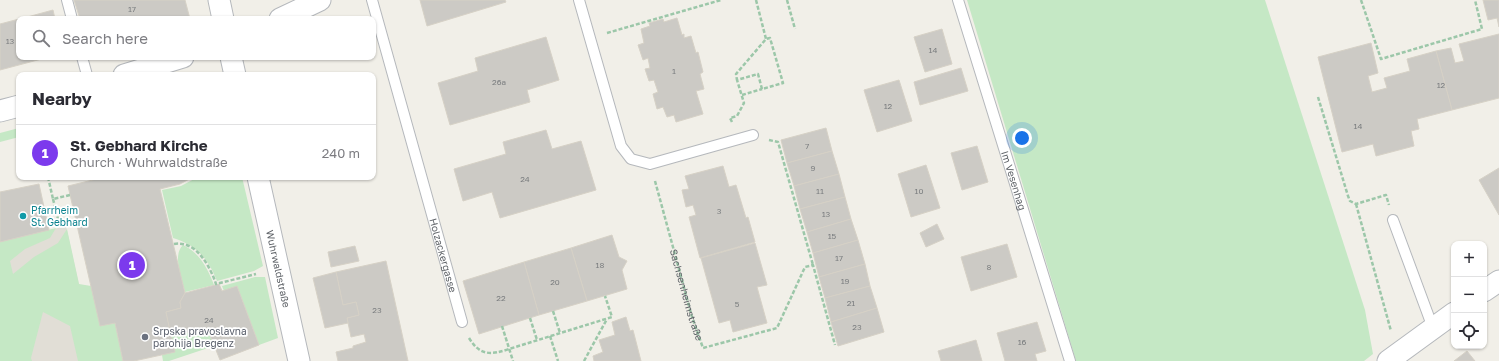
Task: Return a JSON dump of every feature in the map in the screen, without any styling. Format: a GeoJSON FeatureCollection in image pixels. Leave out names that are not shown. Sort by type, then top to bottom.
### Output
{"type":"FeatureCollection","features":[{"type":"Feature","properties":{"kind":"street"},"geometry":{"type":"LineString","coordinates":[[219,0],[222,16]]}},
{"type":"Feature","properties":{"kind":"street"},"geometry":{"type":"LineString","coordinates":[[288,16],[320,0]]}},
{"type":"Feature","properties":{"kind":"street"},"geometry":{"type":"LineString","coordinates":[[134,72],[173,60]]}},
{"type":"Feature","properties":{"kind":"street"},"geometry":{"type":"LineString","coordinates":[[232,60],[234,72]]}},
{"type":"Feature","properties":{"kind":"street"},"geometry":{"type":"LineString","coordinates":[[0,111],[16,107]]}},
{"type":"Feature","properties":{"kind":"street","name":"Wuhrwaldstraße"},"geometry":{"type":"LineString","coordinates":[[259,180],[300,361]]}},
{"type":"Feature","properties":{"kind":"street"},"geometry":{"type":"LineString","coordinates":[[1487,290],[1499,281]]}},
{"type":"Feature","properties":{"kind":"street"},"geometry":{"type":"LineString","coordinates":[[1388,361],[1451,315]]}},
{"type":"Feature","properties":{"kind":"lane"},"geometry":{"type":"LineString","coordinates":[[66,0],[71,16]]}},
{"type":"Feature","properties":{"kind":"lane","name":"Holzackergasse"},"geometry":{"type":"LineString","coordinates":[[372,0],[462,322]]}},
{"type":"Feature","properties":{"kind":"lane"},"geometry":{"type":"LineString","coordinates":[[579,0],[621,146],[631,159],[650,164],[753,135]]}},
{"type":"Feature","properties":{"kind":"lane","name":"Im Vesenhag"},"geometry":{"type":"LineString","coordinates":[[958,0],[1070,361]]}},
{"type":"Feature","properties":{"kind":"lane"},"geometry":{"type":"LineString","coordinates":[[83,60],[86,72]]}},
{"type":"Feature","properties":{"kind":"lane"},"geometry":{"type":"LineString","coordinates":[[1393,220],[1433,328]]}},
{"type":"Feature","properties":{"kind":"path"},"geometry":{"type":"LineString","coordinates":[[590,38],[721,0]]}},
{"type":"Feature","properties":{"kind":"path"},"geometry":{"type":"LineString","coordinates":[[761,0],[756,1],[766,39]]}},
{"type":"Feature","properties":{"kind":"path"},"geometry":{"type":"LineString","coordinates":[[786,0],[795,29]]}},
{"type":"Feature","properties":{"kind":"path"},"geometry":{"type":"LineString","coordinates":[[1361,0],[1381,59],[1482,29],[1475,0]]}},
{"type":"Feature","properties":{"kind":"path"},"geometry":{"type":"LineString","coordinates":[[742,96],[783,83],[770,38],[766,39]]}},
{"type":"Feature","properties":{"kind":"path"},"geometry":{"type":"LineString","coordinates":[[737,140],[730,118],[737,116],[744,103],[736,74],[766,39]]}},
{"type":"Feature","properties":{"kind":"path"},"geometry":{"type":"LineString","coordinates":[[738,80],[758,74],[762,90]]}},
{"type":"Feature","properties":{"kind":"path"},"geometry":{"type":"LineString","coordinates":[[1318,97],[1350,201],[1356,204],[1386,195],[1393,220]]}},
{"type":"Feature","properties":{"kind":"path"},"geometry":{"type":"LineString","coordinates":[[753,135],[778,142],[835,345]]}},
{"type":"Feature","properties":{"kind":"path","name":"Sachsenheimstraße"},"geometry":{"type":"LineString","coordinates":[[650,164],[692,318],[703,348],[777,328],[805,267],[812,265]]}},
{"type":"Feature","properties":{"kind":"path"},"geometry":{"type":"LineString","coordinates":[[49,180],[60,227]]}},
{"type":"Feature","properties":{"kind":"path"},"geometry":{"type":"LineString","coordinates":[[54,199],[70,195]]}},
{"type":"Feature","properties":{"kind":"path"},"geometry":{"type":"LineString","coordinates":[[1356,204],[1393,338]]}},
{"type":"Feature","properties":{"kind":"path"},"geometry":{"type":"LineString","coordinates":[[174,244],[184,243],[198,253],[210,270],[216,285],[278,268]]}},
{"type":"Feature","properties":{"kind":"path"},"geometry":{"type":"LineString","coordinates":[[462,322],[471,342],[482,351],[495,353],[612,317],[605,296]]}},
{"type":"Feature","properties":{"kind":"path"},"geometry":{"type":"LineString","coordinates":[[553,312],[560,333]]}},
{"type":"Feature","properties":{"kind":"path"},"geometry":{"type":"LineString","coordinates":[[530,318],[537,340]]}},
{"type":"Feature","properties":{"kind":"path"},"geometry":{"type":"LineString","coordinates":[[584,361],[607,319]]}},
{"type":"Feature","properties":{"kind":"path"},"geometry":{"type":"LineString","coordinates":[[502,326],[509,349],[515,361]]}},
{"type":"Feature","properties":{"kind":"path"},"geometry":{"type":"LineString","coordinates":[[550,336],[558,361]]}},
{"type":"Feature","properties":{"kind":"shaded area"},"geometry":{"type":"Polygon","coordinates":[[[66,226],[96,361],[0,361],[0,242],[66,226]]]}},
{"type":"Feature","properties":{"kind":"green space"},"geometry":{"type":"Polygon","coordinates":[[[967,0],[1265,0],[1365,310],[1373,354],[1364,361],[1076,361],[967,0]]]}},
{"type":"Feature","properties":{"kind":"green space"},"geometry":{"type":"Polygon","coordinates":[[[16,129],[16,138],[0,142],[0,133],[16,129]]]}},
{"type":"Feature","properties":{"kind":"green space"},"geometry":{"type":"Polygon","coordinates":[[[192,180],[243,180],[263,266],[254,271],[217,281],[210,266],[195,249],[188,244],[173,238],[162,190],[181,186],[192,180]]]}},
{"type":"Feature","properties":{"kind":"green space"},"geometry":{"type":"Polygon","coordinates":[[[56,228],[50,238],[25,249],[10,261],[13,274],[34,257],[58,243],[67,229],[79,284],[91,286],[115,323],[123,361],[78,361],[70,326],[43,312],[31,358],[32,361],[0,361],[0,242],[56,228]]]}},
{"type":"Feature","properties":{"kind":"green space"},"geometry":{"type":"Polygon","coordinates":[[[183,245],[194,252],[202,262],[214,285],[185,292],[178,261],[178,255],[183,245]]]}},
{"type":"Feature","properties":{"kind":"green space"},"geometry":{"type":"Polygon","coordinates":[[[255,277],[265,277],[278,338],[259,345],[237,286],[224,291],[222,286],[255,277]]]}},
{"type":"Feature","properties":{"kind":"green space"},"geometry":{"type":"Polygon","coordinates":[[[207,328],[214,346],[169,361],[163,361],[162,355],[171,336],[207,328]]]}},
{"type":"Feature","properties":{"kind":"building"},"geometry":{"type":"Polygon","coordinates":[[[74,0],[185,0],[189,16],[79,16],[74,0]]]}},
{"type":"Feature","properties":{"kind":"building"},"geometry":{"type":"Polygon","coordinates":[[[420,0],[505,0],[506,2],[427,26],[420,0]]]}},
{"type":"Feature","properties":{"kind":"building"},"geometry":{"type":"Polygon","coordinates":[[[1483,0],[1499,0],[1499,27],[1497,18],[1488,20],[1483,0]]]}},
{"type":"Feature","properties":{"kind":"building"},"geometry":{"type":"Polygon","coordinates":[[[53,10],[54,16],[31,16],[53,10]]]}},
{"type":"Feature","properties":{"kind":"building"},"geometry":{"type":"Polygon","coordinates":[[[677,18],[682,35],[684,34],[684,38],[691,36],[696,53],[698,52],[703,72],[700,74],[704,89],[696,91],[703,114],[676,122],[674,115],[667,117],[663,107],[657,109],[653,94],[658,92],[654,80],[649,81],[645,69],[650,68],[648,58],[643,60],[638,45],[644,43],[641,29],[650,26],[649,23],[663,19],[664,22],[677,18]]]}},
{"type":"Feature","properties":{"kind":"building"},"geometry":{"type":"Polygon","coordinates":[[[16,20],[16,60],[38,60],[0,70],[0,24],[16,20]]]}},
{"type":"Feature","properties":{"kind":"building"},"geometry":{"type":"Polygon","coordinates":[[[942,29],[952,64],[925,72],[914,37],[942,29]]]}},
{"type":"Feature","properties":{"kind":"building"},"geometry":{"type":"Polygon","coordinates":[[[1499,34],[1499,98],[1452,110],[1436,51],[1451,48],[1455,63],[1464,61],[1459,44],[1499,34]]]}},
{"type":"Feature","properties":{"kind":"building"},"geometry":{"type":"Polygon","coordinates":[[[546,37],[559,80],[527,90],[530,102],[450,125],[438,83],[478,71],[475,58],[546,37]]]}},
{"type":"Feature","properties":{"kind":"building"},"geometry":{"type":"Polygon","coordinates":[[[1371,43],[1378,73],[1368,76],[1372,92],[1387,88],[1384,78],[1410,71],[1407,59],[1436,51],[1452,110],[1417,119],[1419,129],[1411,131],[1414,146],[1376,156],[1373,144],[1342,152],[1318,57],[1371,43]]]}},
{"type":"Feature","properties":{"kind":"building"},"geometry":{"type":"Polygon","coordinates":[[[961,68],[968,91],[920,105],[914,82],[961,68]]]}},
{"type":"Feature","properties":{"kind":"building"},"geometry":{"type":"Polygon","coordinates":[[[899,80],[912,121],[877,132],[864,90],[899,80]]]}},
{"type":"Feature","properties":{"kind":"building"},"geometry":{"type":"Polygon","coordinates":[[[826,128],[832,151],[787,163],[781,140],[826,128]]]}},
{"type":"Feature","properties":{"kind":"building"},"geometry":{"type":"Polygon","coordinates":[[[546,130],[552,149],[581,141],[596,190],[500,218],[492,192],[463,201],[454,169],[506,154],[503,142],[546,130]]]}},
{"type":"Feature","properties":{"kind":"building"},"geometry":{"type":"Polygon","coordinates":[[[977,146],[988,182],[962,190],[951,153],[977,146]]]}},
{"type":"Feature","properties":{"kind":"building"},"geometry":{"type":"Polygon","coordinates":[[[832,151],[839,174],[794,186],[787,163],[832,151]]]}},
{"type":"Feature","properties":{"kind":"building"},"geometry":{"type":"Polygon","coordinates":[[[926,165],[940,208],[911,217],[898,174],[926,165]]]}},
{"type":"Feature","properties":{"kind":"building"},"geometry":{"type":"Polygon","coordinates":[[[723,166],[729,187],[736,185],[746,218],[748,217],[755,242],[700,258],[689,217],[696,215],[693,205],[686,207],[682,190],[689,189],[685,176],[723,166]]]}},
{"type":"Feature","properties":{"kind":"building"},"geometry":{"type":"Polygon","coordinates":[[[1499,168],[1499,215],[1479,180],[1499,168]]]}},
{"type":"Feature","properties":{"kind":"building"},"geometry":{"type":"Polygon","coordinates":[[[839,174],[845,197],[800,209],[794,186],[839,174]]]}},
{"type":"Feature","properties":{"kind":"building"},"geometry":{"type":"Polygon","coordinates":[[[93,180],[187,180],[180,184],[160,189],[185,293],[180,302],[181,308],[166,312],[175,352],[134,361],[123,361],[115,323],[100,326],[68,186],[93,180]]]}},
{"type":"Feature","properties":{"kind":"building","name":"Pfarrheim St. Gebhard"},"geometry":{"type":"Polygon","coordinates":[[[39,184],[49,230],[0,242],[0,192],[39,184]]]}},
{"type":"Feature","properties":{"kind":"building"},"geometry":{"type":"Polygon","coordinates":[[[845,197],[851,219],[807,232],[800,209],[845,197]]]}},
{"type":"Feature","properties":{"kind":"building"},"geometry":{"type":"Polygon","coordinates":[[[851,219],[858,240],[813,253],[807,232],[851,219]]]}},
{"type":"Feature","properties":{"kind":"building"},"geometry":{"type":"Polygon","coordinates":[[[937,224],[944,239],[926,247],[920,233],[937,224]]]}},
{"type":"Feature","properties":{"kind":"building"},"geometry":{"type":"Polygon","coordinates":[[[612,235],[619,257],[627,261],[622,270],[627,289],[587,301],[571,248],[612,235]]]}},
{"type":"Feature","properties":{"kind":"building"},"geometry":{"type":"Polygon","coordinates":[[[858,240],[865,264],[819,277],[813,253],[858,240]]]}},
{"type":"Feature","properties":{"kind":"building"},"geometry":{"type":"Polygon","coordinates":[[[755,243],[767,285],[757,287],[767,323],[733,332],[730,320],[719,323],[701,258],[755,243]]]}},
{"type":"Feature","properties":{"kind":"building"},"geometry":{"type":"Polygon","coordinates":[[[1007,244],[1017,277],[971,291],[961,257],[1007,244]]]}},
{"type":"Feature","properties":{"kind":"building"},"geometry":{"type":"Polygon","coordinates":[[[355,246],[359,261],[331,267],[328,252],[355,246]]]}},
{"type":"Feature","properties":{"kind":"building"},"geometry":{"type":"Polygon","coordinates":[[[571,248],[587,301],[539,315],[524,262],[571,248]]]}},
{"type":"Feature","properties":{"kind":"building"},"geometry":{"type":"Polygon","coordinates":[[[386,261],[408,361],[338,361],[336,352],[353,348],[353,346],[366,342],[364,334],[351,337],[347,318],[359,315],[356,302],[343,305],[336,272],[386,261]]]}},
{"type":"Feature","properties":{"kind":"building"},"geometry":{"type":"Polygon","coordinates":[[[524,262],[539,315],[479,334],[463,281],[524,262]]]}},
{"type":"Feature","properties":{"kind":"building"},"geometry":{"type":"Polygon","coordinates":[[[865,264],[870,286],[825,298],[819,277],[865,264]]]}},
{"type":"Feature","properties":{"kind":"building"},"geometry":{"type":"Polygon","coordinates":[[[336,272],[343,305],[356,302],[359,315],[347,318],[348,323],[325,328],[313,278],[336,272]]]}},
{"type":"Feature","properties":{"kind":"building"},"geometry":{"type":"Polygon","coordinates":[[[219,284],[222,291],[237,286],[259,345],[220,360],[207,328],[171,336],[166,312],[181,308],[180,302],[185,293],[219,284]]]}},
{"type":"Feature","properties":{"kind":"building"},"geometry":{"type":"Polygon","coordinates":[[[870,286],[877,308],[831,322],[825,298],[870,286]]]}},
{"type":"Feature","properties":{"kind":"building"},"geometry":{"type":"Polygon","coordinates":[[[877,308],[884,332],[838,346],[831,322],[877,308]]]}},
{"type":"Feature","properties":{"kind":"building"},"geometry":{"type":"Polygon","coordinates":[[[626,317],[630,331],[633,330],[641,361],[594,361],[593,356],[603,352],[599,340],[615,335],[612,322],[626,317]]]}},
{"type":"Feature","properties":{"kind":"building"},"geometry":{"type":"Polygon","coordinates":[[[1037,322],[1046,351],[1035,354],[1037,361],[1005,361],[997,333],[1037,322]]]}},
{"type":"Feature","properties":{"kind":"building"},"geometry":{"type":"Polygon","coordinates":[[[976,340],[982,361],[941,361],[938,351],[976,340]]]}},
{"type":"Feature","properties":{"kind":"building"},"geometry":{"type":"Polygon","coordinates":[[[1467,351],[1475,361],[1454,361],[1467,351]]]}},
{"type":"Feature","properties":{"kind":"place","name":"Pfarrheim St. Gebhard"},"geometry":{"type":"Point","coordinates":[23,216]}},
{"type":"Feature","properties":{"kind":"place","name":"St. Gebhard Kirche"},"geometry":{"type":"Point","coordinates":[132,265]}},
{"type":"Feature","properties":{"kind":"place","name":"Srpska pravoslavna parohija Bregenz"},"geometry":{"type":"Point","coordinates":[145,337]}}]}
